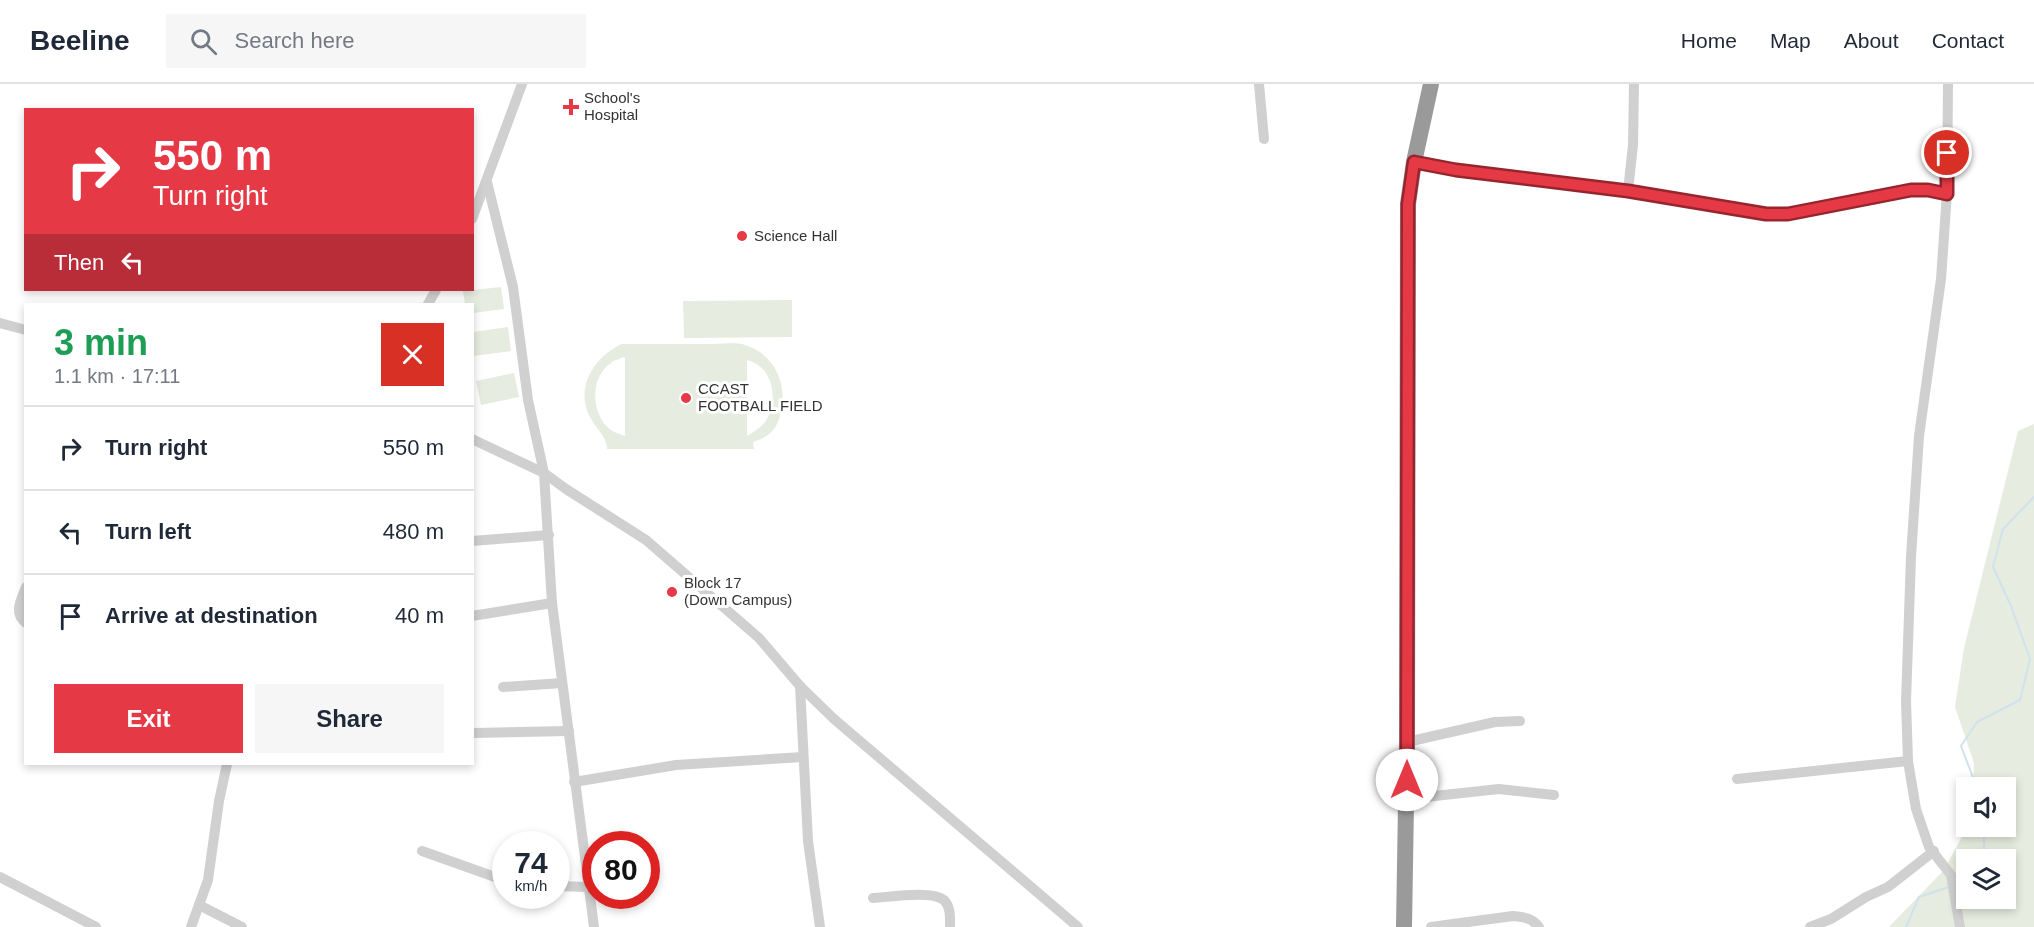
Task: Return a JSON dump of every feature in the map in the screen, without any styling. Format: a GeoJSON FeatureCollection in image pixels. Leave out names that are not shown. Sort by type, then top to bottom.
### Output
{"type":"FeatureCollection","features":[{"type":"Feature","properties":{"kind":"highway"},"geometry":{"type":"LineString","coordinates":[[1404,927],[1407,798],[1408,204],[1414,162],[1431,84]]}},
{"type":"Feature","properties":{"kind":"highway"},"geometry":{"type":"LineString","coordinates":[[1427,105],[1436,84]]}},
{"type":"Feature","properties":{"kind":"street"},"geometry":{"type":"LineString","coordinates":[[474,214],[522,84]]}},
{"type":"Feature","properties":{"kind":"street"},"geometry":{"type":"LineString","coordinates":[[1258,84],[1264,140]]}},
{"type":"Feature","properties":{"kind":"street"},"geometry":{"type":"LineString","coordinates":[[1628,191],[1633,145],[1634,84]]}},
{"type":"Feature","properties":{"kind":"street"},"geometry":{"type":"LineString","coordinates":[[1948,84],[1947,194],[1941,279],[1918,436],[1907,670],[1908,761],[1916,809],[1925,839],[1951,875],[1960,927]]}},
{"type":"Feature","properties":{"kind":"street"},"geometry":{"type":"LineString","coordinates":[[1414,162],[1456,170],[1628,191],[1766,214],[1788,214],[1911,190],[1928,190],[1947,194]]}},
{"type":"Feature","properties":{"kind":"street"},"geometry":{"type":"LineString","coordinates":[[487,182],[513,287],[528,400],[544,473],[552,603],[582,842]]}},
{"type":"Feature","properties":{"kind":"street"},"geometry":{"type":"LineString","coordinates":[[0,323],[24,329]]}},
{"type":"Feature","properties":{"kind":"street"},"geometry":{"type":"LineString","coordinates":[[474,440],[544,473],[655,547],[759,638],[800,686],[834,719],[1078,927]]}},
{"type":"Feature","properties":{"kind":"street"},"geometry":{"type":"LineString","coordinates":[[474,541],[549,535]]}},
{"type":"Feature","properties":{"kind":"street"},"geometry":{"type":"LineString","coordinates":[[24,593],[18,611],[24,621]]}},
{"type":"Feature","properties":{"kind":"street"},"geometry":{"type":"LineString","coordinates":[[474,616],[552,603]]}},
{"type":"Feature","properties":{"kind":"street"},"geometry":{"type":"LineString","coordinates":[[503,687],[562,684]]}},
{"type":"Feature","properties":{"kind":"street"},"geometry":{"type":"LineString","coordinates":[[800,686],[808,841],[820,927]]}},
{"type":"Feature","properties":{"kind":"street"},"geometry":{"type":"LineString","coordinates":[[1407,742],[1495,722],[1520,721]]}},
{"type":"Feature","properties":{"kind":"street"},"geometry":{"type":"LineString","coordinates":[[474,733],[569,731]]}},
{"type":"Feature","properties":{"kind":"street"},"geometry":{"type":"LineString","coordinates":[[574,782],[676,765],[803,757]]}},
{"type":"Feature","properties":{"kind":"street"},"geometry":{"type":"LineString","coordinates":[[1737,779],[1908,761]]}},
{"type":"Feature","properties":{"kind":"street"},"geometry":{"type":"LineString","coordinates":[[192,927],[208,879],[219,801],[227,765]]}},
{"type":"Feature","properties":{"kind":"street"},"geometry":{"type":"LineString","coordinates":[[1407,798],[1499,789],[1554,795]]}},
{"type":"Feature","properties":{"kind":"street"},"geometry":{"type":"LineString","coordinates":[[422,852],[492,877]]}},
{"type":"Feature","properties":{"kind":"street"},"geometry":{"type":"LineString","coordinates":[[1810,927],[1831,919],[1888,886],[1934,852]]}},
{"type":"Feature","properties":{"kind":"street"},"geometry":{"type":"LineString","coordinates":[[0,877],[96,927]]}},
{"type":"Feature","properties":{"kind":"street"},"geometry":{"type":"LineString","coordinates":[[873,898],[932,895],[944,900],[950,910],[950,927]]}},
{"type":"Feature","properties":{"kind":"street"},"geometry":{"type":"LineString","coordinates":[[199,905],[242,927]]}},
{"type":"Feature","properties":{"kind":"street"},"geometry":{"type":"LineString","coordinates":[[591,909],[594,927]]}},
{"type":"Feature","properties":{"kind":"street"},"geometry":{"type":"LineString","coordinates":[[1431,927],[1513,916],[1526,917],[1539,927]]}},
{"type":"Feature","properties":{"kind":"shaded area"},"geometry":{"type":"Polygon","coordinates":[[[501,287],[504,309],[474,313],[474,303],[465,303],[463,291],[501,287]]]}},
{"type":"Feature","properties":{"kind":"shaded area"},"geometry":{"type":"Polygon","coordinates":[[[792,300],[792,337],[684,338],[683,301],[792,300]]]}},
{"type":"Feature","properties":{"kind":"shaded area"},"geometry":{"type":"Polygon","coordinates":[[[508,327],[511,351],[474,356],[474,332],[508,327]]]}},
{"type":"Feature","properties":{"kind":"shaded area","name":"CCAST FOOTBALL FIELD"},"geometry":{"type":"Polygon","coordinates":[[[729,343],[755,349],[770,361],[782,387],[782,406],[777,425],[770,434],[753,442],[754,449],[607,449],[603,437],[590,417],[584,395],[590,374],[603,356],[622,344],[729,343]],[[625,358],[612,362],[604,369],[599,377],[595,396],[599,416],[604,424],[625,436],[625,358]],[[747,360],[747,436],[766,420],[771,409],[772,391],[771,383],[762,368],[747,360]]]}},
{"type":"Feature","properties":{"kind":"shaded area"},"geometry":{"type":"Polygon","coordinates":[[[514,373],[519,397],[481,405],[476,381],[514,373]]]}},
{"type":"Feature","properties":{"kind":"shaded area"},"geometry":{"type":"Polygon","coordinates":[[[2034,424],[2034,927],[1889,927],[1944,870],[1962,837],[2016,837],[2016,777],[1973,777],[1974,763],[1955,707],[1964,648],[2018,431],[2034,424]]]}},
{"type":"Feature","properties":{"kind":"waterway"},"geometry":{"type":"LineString","coordinates":[[1973,777],[1961,746],[1977,722],[2020,700],[2030,659],[2011,606],[1993,567],[2003,529],[2034,497]]}},
{"type":"Feature","properties":{"kind":"waterway"},"geometry":{"type":"LineString","coordinates":[[1984,837],[1984,849]]}},
{"type":"Feature","properties":{"kind":"waterway"},"geometry":{"type":"LineString","coordinates":[[1906,927],[1919,897],[1949,887]]}},
{"type":"Feature","properties":{"kind":"place","name":"School's Hospital"},"geometry":{"type":"Point","coordinates":[571,107]}},
{"type":"Feature","properties":{"kind":"place","name":"Science Hall"},"geometry":{"type":"Point","coordinates":[742,236]}},
{"type":"Feature","properties":{"kind":"place","name":"CCAST FOOTBALL FIELD"},"geometry":{"type":"Point","coordinates":[686,398]}},
{"type":"Feature","properties":{"kind":"place","name":"Block 17 (Down Campus)"},"geometry":{"type":"Point","coordinates":[672,592]}},
{"type":"Feature","properties":{"kind":"route"},"geometry":{"type":"LineString","coordinates":[[1407,780],[1408,204],[1414,162],[1456,170],[1628,191],[1742,211],[1788,214],[1911,190],[1928,190],[1947,194],[1947,153]]}}]}
